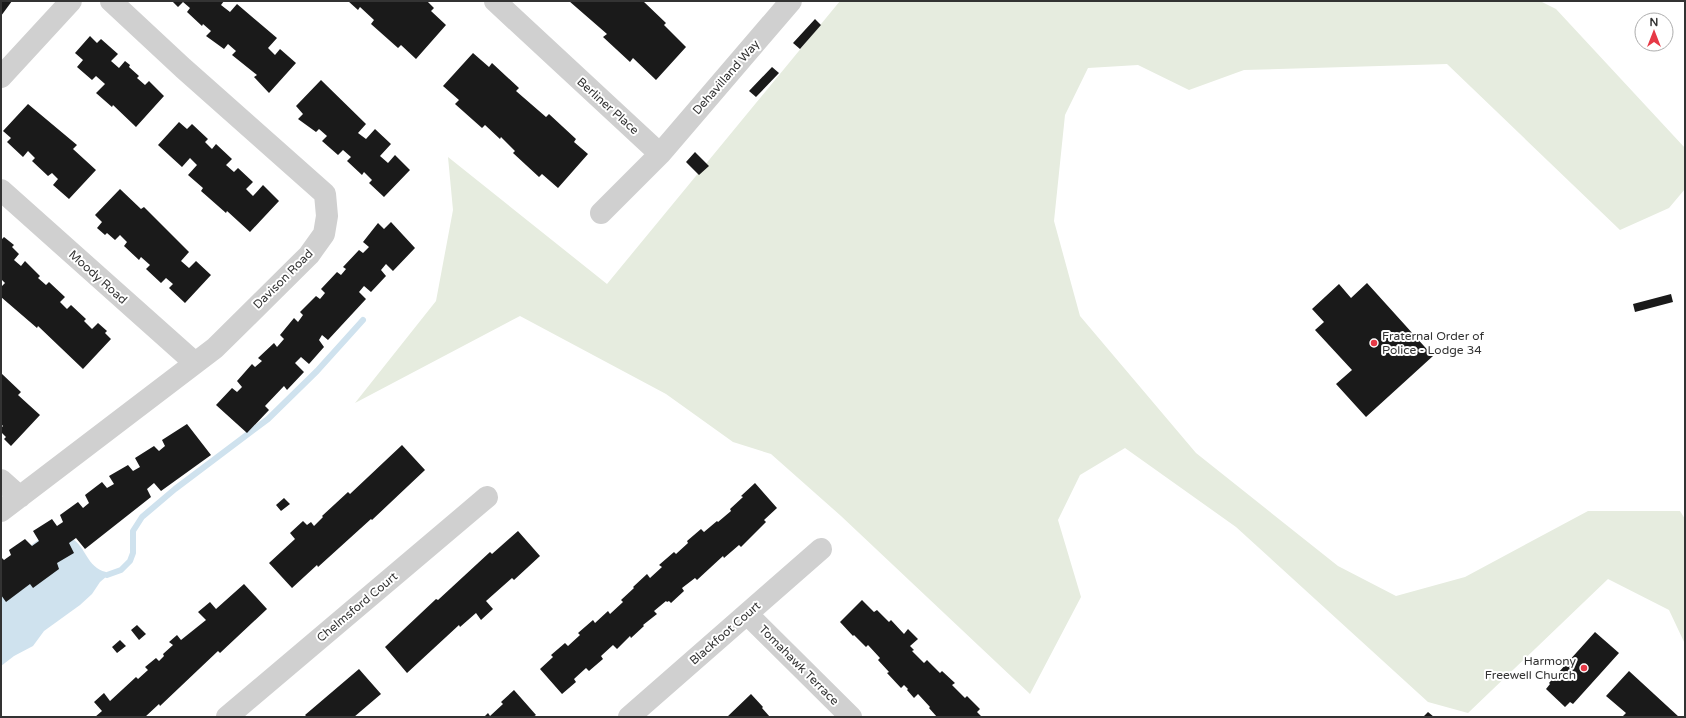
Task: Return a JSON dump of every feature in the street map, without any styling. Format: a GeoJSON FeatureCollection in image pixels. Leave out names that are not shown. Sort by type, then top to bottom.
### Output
{"type":"FeatureCollection","features":[{"type":"Feature","properties":{"kind":"street"},"geometry":{"type":"LineString","coordinates":[[1,77],[71,1]]}},
{"type":"Feature","properties":{"kind":"street","name":"Davison Road"},"geometry":{"type":"LineString","coordinates":[[1,511],[215,348],[309,255],[324,234],[328,216],[325,194],[183,68],[111,1]]}},
{"type":"Feature","properties":{"kind":"street","name":"Berliner Place"},"geometry":{"type":"LineString","coordinates":[[495,1],[660,154]]}},
{"type":"Feature","properties":{"kind":"street","name":"Dehavilland Way"},"geometry":{"type":"LineString","coordinates":[[660,154],[791,1]]}},
{"type":"Feature","properties":{"kind":"street"},"geometry":{"type":"LineString","coordinates":[[601,213],[660,154]]}},
{"type":"Feature","properties":{"kind":"street","name":"Moody Road"},"geometry":{"type":"LineString","coordinates":[[1,190],[195,363]]}},
{"type":"Feature","properties":{"kind":"street"},"geometry":{"type":"LineString","coordinates":[[1,480],[20,497]]}},
{"type":"Feature","properties":{"kind":"street","name":"Chelmsford Court"},"geometry":{"type":"LineString","coordinates":[[228,717],[487,497]]}},
{"type":"Feature","properties":{"kind":"street","name":"Blackfoot Court"},"geometry":{"type":"LineString","coordinates":[[629,717],[820,549]]}},
{"type":"Feature","properties":{"kind":"street","name":"Tomahawk Terrace"},"geometry":{"type":"LineString","coordinates":[[747,614],[851,717]]}},
{"type":"Feature","properties":{"kind":"shaded area"},"geometry":{"type":"Polygon","coordinates":[[[840,1],[1540,1],[1556,9],[1685,148],[1685,189],[1669,208],[1620,230],[1447,64],[1244,70],[1189,90],[1138,65],[1088,68],[1065,115],[1054,221],[1080,316],[1196,453],[1338,566],[1396,596],[1465,577],[1588,511],[1680,511],[1685,519],[1685,644],[1669,610],[1608,579],[1468,713],[1428,702],[1236,527],[1125,448],[1080,475],[1058,520],[1081,597],[1030,694],[841,516],[771,454],[733,442],[666,394],[520,316],[355,403],[436,301],[453,210],[448,157],[607,284],[840,1]]]}},
{"type":"Feature","properties":{"kind":"water"},"geometry":{"type":"Polygon","coordinates":[[[50,532],[69,537],[76,542],[94,566],[106,572],[107,576],[100,582],[92,594],[80,605],[44,631],[33,646],[14,656],[1,666],[1,568],[50,532]]]}},
{"type":"Feature","properties":{"kind":"building"},"geometry":{"type":"Polygon","coordinates":[[[1,1],[12,1],[1,16],[1,1]]]}},
{"type":"Feature","properties":{"kind":"building"},"geometry":{"type":"Polygon","coordinates":[[[172,1],[224,1],[221,5],[230,12],[237,4],[277,38],[268,48],[275,55],[280,49],[296,63],[269,93],[254,77],[257,75],[232,55],[236,51],[228,44],[224,49],[206,36],[211,31],[203,24],[202,26],[187,12],[190,8],[183,2],[178,7],[172,1]]]}},
{"type":"Feature","properties":{"kind":"building"},"geometry":{"type":"Polygon","coordinates":[[[348,1],[427,1],[434,8],[431,11],[446,25],[416,59],[401,45],[398,48],[371,24],[374,20],[360,7],[358,10],[348,1]]]}},
{"type":"Feature","properties":{"kind":"building"},"geometry":{"type":"Polygon","coordinates":[[[569,1],[643,1],[666,23],[664,25],[686,47],[656,80],[633,58],[630,62],[603,37],[607,34],[569,1]]]}},
{"type":"Feature","properties":{"kind":"building"},"geometry":{"type":"Polygon","coordinates":[[[815,19],[821,25],[800,49],[793,43],[815,19]]]}},
{"type":"Feature","properties":{"kind":"building"},"geometry":{"type":"Polygon","coordinates":[[[90,36],[97,43],[101,39],[118,54],[111,61],[119,68],[125,61],[139,76],[137,78],[145,85],[149,81],[164,96],[136,127],[113,105],[112,107],[96,93],[105,84],[96,76],[92,80],[77,67],[83,60],[75,53],[90,36]]]}},
{"type":"Feature","properties":{"kind":"building"},"geometry":{"type":"Polygon","coordinates":[[[473,53],[489,67],[492,63],[519,88],[516,91],[546,117],[549,114],[576,139],[574,142],[588,154],[558,188],[542,174],[539,177],[513,153],[515,151],[501,137],[500,139],[485,125],[482,128],[455,104],[459,100],[443,86],[473,53]]]}},
{"type":"Feature","properties":{"kind":"building"},"geometry":{"type":"Polygon","coordinates":[[[772,67],[779,73],[756,97],[749,91],[772,67]]]}},
{"type":"Feature","properties":{"kind":"building"},"geometry":{"type":"Polygon","coordinates":[[[321,80],[366,124],[358,133],[366,139],[375,129],[391,144],[380,156],[388,163],[395,155],[410,170],[384,197],[369,183],[372,180],[364,172],[362,175],[347,161],[351,157],[343,150],[338,155],[322,141],[327,136],[319,129],[316,132],[298,119],[303,114],[296,106],[321,80]]]}},
{"type":"Feature","properties":{"kind":"building"},"geometry":{"type":"Polygon","coordinates":[[[28,104],[77,145],[73,149],[96,170],[69,199],[53,185],[58,179],[52,173],[48,176],[32,161],[35,158],[28,151],[23,157],[7,142],[11,138],[3,131],[28,104]]]}},
{"type":"Feature","properties":{"kind":"building"},"geometry":{"type":"Polygon","coordinates":[[[179,122],[187,129],[192,124],[208,139],[205,142],[212,149],[216,144],[232,159],[226,165],[234,172],[238,168],[253,182],[246,189],[253,196],[263,185],[279,201],[250,232],[227,211],[226,213],[201,191],[203,188],[188,175],[197,165],[190,158],[182,167],[158,145],[179,122]]]}},
{"type":"Feature","properties":{"kind":"building"},"geometry":{"type":"Polygon","coordinates":[[[695,152],[709,166],[699,175],[686,162],[695,152]]]}},
{"type":"Feature","properties":{"kind":"building"},"geometry":{"type":"Polygon","coordinates":[[[120,189],[141,209],[144,207],[189,252],[181,261],[189,268],[196,261],[211,275],[185,303],[169,288],[173,284],[166,278],[161,283],[146,269],[150,265],[141,257],[139,260],[124,246],[127,242],[120,235],[115,240],[107,233],[105,235],[97,228],[102,222],[95,215],[120,189]]]}},
{"type":"Feature","properties":{"kind":"building"},"geometry":{"type":"Polygon","coordinates":[[[391,222],[415,248],[393,271],[386,264],[381,270],[386,276],[371,292],[364,286],[359,292],[366,299],[328,340],[322,335],[319,340],[324,347],[309,364],[301,357],[295,363],[304,372],[287,390],[284,386],[265,406],[269,410],[247,433],[216,405],[232,388],[237,392],[242,387],[237,381],[252,364],[255,367],[262,361],[258,358],[274,343],[277,347],[284,339],[280,335],[294,318],[298,322],[303,315],[300,312],[316,296],[320,299],[325,293],[321,289],[337,272],[341,275],[346,269],[343,267],[359,250],[363,253],[369,247],[363,242],[378,223],[384,229],[391,222]]]}},
{"type":"Feature","properties":{"kind":"building"},"geometry":{"type":"Polygon","coordinates":[[[4,237],[14,245],[12,247],[19,254],[14,260],[21,266],[25,261],[40,276],[38,278],[46,285],[49,282],[65,297],[60,302],[67,309],[71,305],[86,319],[84,321],[92,329],[98,323],[107,331],[105,333],[111,339],[83,369],[38,326],[37,328],[1,297],[1,287],[5,283],[1,279],[1,240],[4,237]]]}},
{"type":"Feature","properties":{"kind":"building","name":"Fraternal Order of Police - Lodge 34"},"geometry":{"type":"Polygon","coordinates":[[[1367,283],[1433,356],[1366,417],[1336,384],[1352,370],[1315,330],[1324,322],[1312,309],[1339,284],[1351,298],[1367,283]]]}},
{"type":"Feature","properties":{"kind":"building"},"geometry":{"type":"Polygon","coordinates":[[[1671,294],[1673,302],[1635,312],[1633,304],[1671,294]]]}},
{"type":"Feature","properties":{"kind":"building"},"geometry":{"type":"Polygon","coordinates":[[[1,373],[21,392],[18,395],[40,415],[11,446],[4,439],[6,437],[1,432],[1,428],[3,426],[1,424],[1,373]]]}},
{"type":"Feature","properties":{"kind":"building"},"geometry":{"type":"Polygon","coordinates":[[[187,424],[211,455],[161,491],[154,483],[147,489],[151,497],[85,549],[76,538],[69,543],[74,553],[57,563],[59,569],[33,588],[30,584],[6,602],[1,595],[1,557],[4,560],[11,555],[9,550],[25,539],[32,546],[39,541],[33,531],[52,519],[57,526],[63,522],[60,515],[78,502],[83,508],[89,503],[85,495],[102,482],[107,488],[114,484],[109,476],[128,465],[133,471],[140,467],[135,458],[154,446],[159,451],[165,446],[162,440],[187,424]]]}},
{"type":"Feature","properties":{"kind":"building"},"geometry":{"type":"Polygon","coordinates":[[[402,445],[425,470],[372,520],[371,519],[318,567],[317,565],[292,588],[269,563],[295,539],[290,533],[303,521],[307,525],[311,522],[314,526],[323,517],[322,516],[348,492],[350,494],[402,445]]]}},
{"type":"Feature","properties":{"kind":"building"},"geometry":{"type":"Polygon","coordinates":[[[755,483],[777,508],[764,520],[766,522],[741,547],[739,545],[724,558],[723,556],[697,580],[695,578],[682,588],[684,591],[671,603],[666,601],[654,611],[657,614],[643,625],[644,626],[631,638],[630,636],[617,649],[613,645],[601,656],[603,659],[589,671],[586,668],[574,679],[576,682],[562,694],[540,669],[553,657],[551,655],[565,643],[568,646],[580,635],[578,633],[593,620],[595,623],[608,611],[610,614],[623,602],[621,600],[634,588],[633,587],[647,574],[650,578],[662,567],[659,565],[674,552],[676,554],[688,543],[687,541],[701,529],[704,532],[717,521],[718,522],[731,511],[730,509],[743,497],[741,496],[755,483]]]}},
{"type":"Feature","properties":{"kind":"building"},"geometry":{"type":"Polygon","coordinates":[[[284,498],[290,504],[281,511],[276,505],[284,498]]]}},
{"type":"Feature","properties":{"kind":"building"},"geometry":{"type":"Polygon","coordinates":[[[518,531],[540,556],[514,580],[512,578],[486,601],[493,609],[481,620],[476,613],[460,627],[459,625],[407,673],[385,647],[436,599],[438,600],[490,552],[492,554],[518,531]]]}},
{"type":"Feature","properties":{"kind":"building"},"geometry":{"type":"Polygon","coordinates":[[[244,584],[267,609],[220,653],[218,651],[160,706],[159,704],[145,717],[95,717],[102,711],[94,702],[104,693],[110,701],[136,677],[138,679],[148,670],[145,667],[156,658],[159,661],[164,656],[163,654],[173,645],[169,642],[177,635],[181,640],[206,620],[198,612],[210,602],[216,609],[244,584]]]}},
{"type":"Feature","properties":{"kind":"building"},"geometry":{"type":"Polygon","coordinates":[[[862,600],[874,612],[877,610],[889,622],[891,620],[904,634],[908,629],[918,639],[910,646],[914,650],[912,651],[924,663],[927,660],[940,673],[942,671],[955,683],[952,685],[965,698],[967,696],[980,709],[977,712],[982,717],[937,717],[918,694],[914,698],[904,685],[901,688],[887,673],[889,672],[878,660],[880,658],[868,645],[866,647],[840,622],[862,600]]]}},
{"type":"Feature","properties":{"kind":"building"},"geometry":{"type":"Polygon","coordinates":[[[137,625],[146,634],[139,640],[131,630],[137,625]]]}},
{"type":"Feature","properties":{"kind":"building","name":"Harmony Freewell Church"},"geometry":{"type":"Polygon","coordinates":[[[1595,632],[1619,653],[1573,704],[1570,702],[1565,707],[1546,689],[1550,684],[1549,683],[1595,632]]]}},
{"type":"Feature","properties":{"kind":"building"},"geometry":{"type":"Polygon","coordinates":[[[120,640],[126,646],[117,653],[112,647],[120,640]]]}},
{"type":"Feature","properties":{"kind":"building"},"geometry":{"type":"Polygon","coordinates":[[[359,669],[381,694],[354,717],[305,717],[305,715],[359,669]]]}},
{"type":"Feature","properties":{"kind":"building"},"geometry":{"type":"Polygon","coordinates":[[[1629,671],[1679,717],[1622,717],[1626,713],[1606,696],[1629,671]]]}},
{"type":"Feature","properties":{"kind":"building"},"geometry":{"type":"Polygon","coordinates":[[[514,690],[536,715],[533,717],[484,717],[488,713],[490,716],[503,704],[501,702],[514,690]]]}},
{"type":"Feature","properties":{"kind":"building"},"geometry":{"type":"Polygon","coordinates":[[[751,694],[770,717],[727,717],[751,694]]]}},
{"type":"Feature","properties":{"kind":"building"},"geometry":{"type":"Polygon","coordinates":[[[1428,712],[1434,717],[1423,717],[1428,712]]]}},
{"type":"Feature","properties":{"kind":"waterway"},"geometry":{"type":"LineString","coordinates":[[107,575],[121,570],[130,561],[133,553],[133,531],[142,517],[175,489],[268,419],[317,371],[363,320]]}},
{"type":"Feature","properties":{"kind":"place","name":"Fraternal Order of Police - Lodge 34"},"geometry":{"type":"Point","coordinates":[1374,343]}},
{"type":"Feature","properties":{"kind":"place","name":"Harmony Freewell Church"},"geometry":{"type":"Point","coordinates":[1584,668]}}]}
